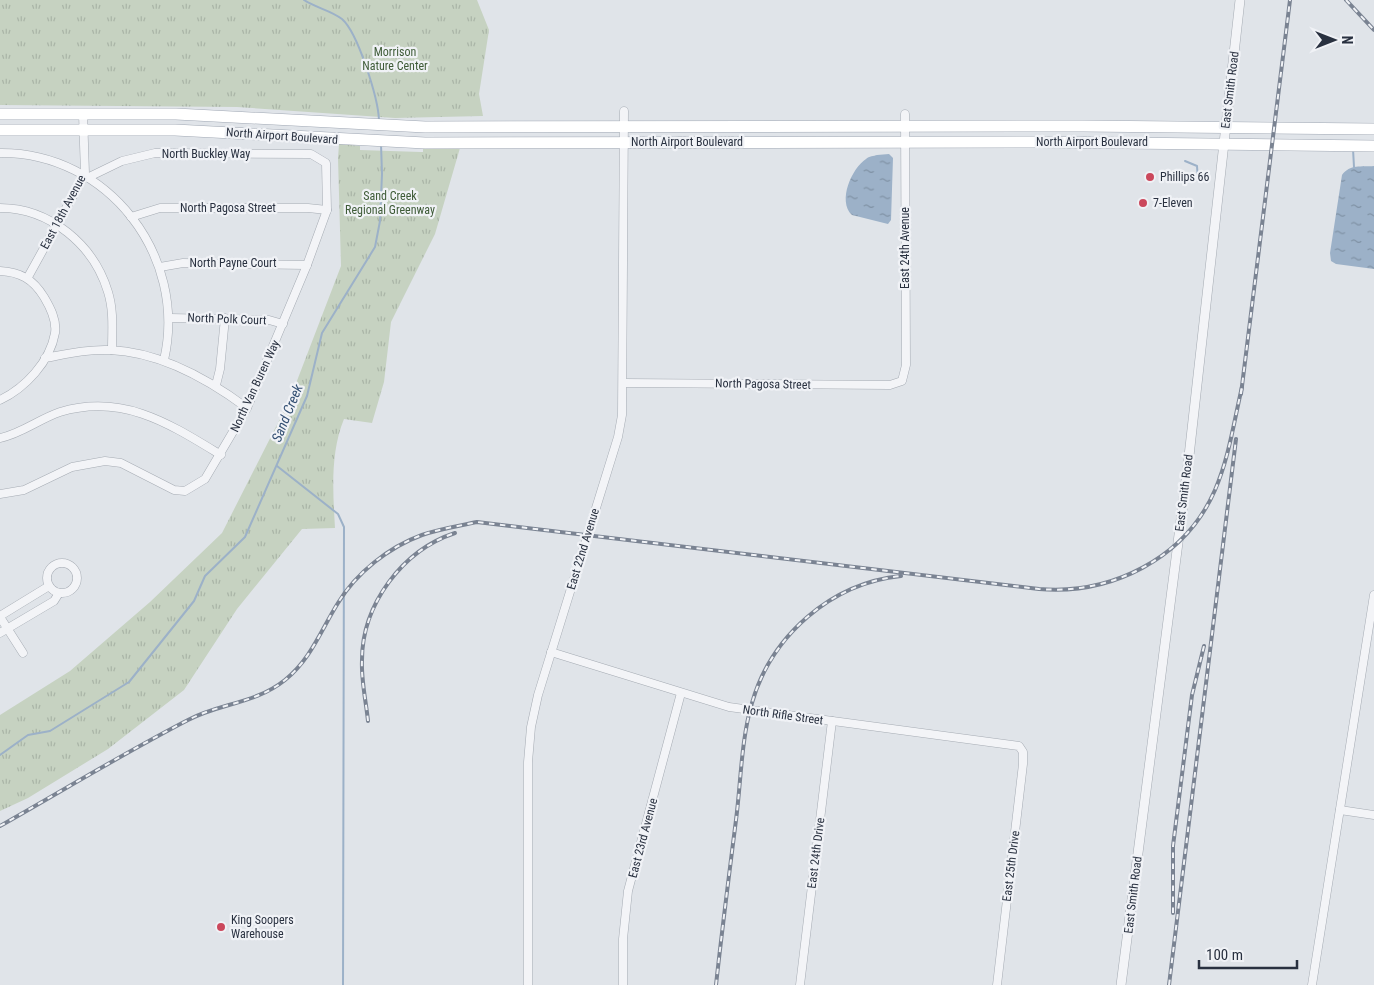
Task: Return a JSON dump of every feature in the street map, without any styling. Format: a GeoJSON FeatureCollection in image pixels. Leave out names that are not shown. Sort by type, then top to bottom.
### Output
{"type":"FeatureCollection","features":[{"type":"Feature","properties":{"kind":"main road","name":"North Airport Boulevard"},"geometry":{"type":"LineString","coordinates":[[0,114],[176,114],[425,127],[905,126],[1374,130]]}},
{"type":"Feature","properties":{"kind":"main road","name":"North Airport Boulevard"},"geometry":{"type":"LineString","coordinates":[[0,130],[175,130],[425,143],[1223,143],[1374,146]]}},
{"type":"Feature","properties":{"kind":"street","name":"East Smith Road"},"geometry":{"type":"LineString","coordinates":[[1122,985],[1186,475],[1240,0]]}},
{"type":"Feature","properties":{"kind":"street","name":"East 22nd Avenue"},"geometry":{"type":"LineString","coordinates":[[528,985],[529,745],[534,711],[618,437],[624,383],[624,111]]}},
{"type":"Feature","properties":{"kind":"street","name":"East 18th Avenue"},"geometry":{"type":"LineString","coordinates":[[28,277],[87,176],[84,114]]}},
{"type":"Feature","properties":{"kind":"street","name":"East 24th Avenue"},"geometry":{"type":"LineString","coordinates":[[902,381],[906,365],[905,114]]}},
{"type":"Feature","properties":{"kind":"street"},"geometry":{"type":"LineString","coordinates":[[0,153],[18,153],[45,159],[87,176],[131,217],[148,241],[160,267],[170,318],[164,360]]}},
{"type":"Feature","properties":{"kind":"street","name":"North Buckley Way"},"geometry":{"type":"LineString","coordinates":[[87,176],[122,161],[155,154],[311,154],[326,164]]}},
{"type":"Feature","properties":{"kind":"street","name":"North Van Buren Way"},"geometry":{"type":"LineString","coordinates":[[0,494],[24,490],[72,467],[105,461],[121,463],[174,490],[185,491],[205,479],[221,455],[247,408],[307,265],[327,210],[326,164]]}},
{"type":"Feature","properties":{"kind":"street"},"geometry":{"type":"LineString","coordinates":[[0,208],[13,208],[36,214],[57,225],[82,243],[102,274],[109,294],[113,320],[112,350]]}},
{"type":"Feature","properties":{"kind":"street","name":"North Pagosa Street"},"geometry":{"type":"LineString","coordinates":[[131,217],[160,208],[308,208],[327,210]]}},
{"type":"Feature","properties":{"kind":"street","name":"North Payne Court"},"geometry":{"type":"LineString","coordinates":[[160,267],[184,263],[307,265]]}},
{"type":"Feature","properties":{"kind":"street"},"geometry":{"type":"LineString","coordinates":[[0,270],[15,272],[28,277],[52,310],[55,332],[45,358],[33,376],[0,400]]}},
{"type":"Feature","properties":{"kind":"street","name":"North Polk Court"},"geometry":{"type":"LineString","coordinates":[[170,318],[269,320],[283,324]]}},
{"type":"Feature","properties":{"kind":"street"},"geometry":{"type":"LineString","coordinates":[[216,385],[220,369],[225,318]]}},
{"type":"Feature","properties":{"kind":"street"},"geometry":{"type":"LineString","coordinates":[[45,358],[81,352],[112,350],[164,360],[216,385],[247,408]]}},
{"type":"Feature","properties":{"kind":"street","name":"North Pagosa Street"},"geometry":{"type":"LineString","coordinates":[[624,383],[890,385],[902,381]]}},
{"type":"Feature","properties":{"kind":"street"},"geometry":{"type":"LineString","coordinates":[[0,438],[59,412],[84,407],[107,406],[139,412],[166,422],[221,455]]}},
{"type":"Feature","properties":{"kind":"street"},"geometry":{"type":"LineString","coordinates":[[65,562],[70,565],[78,576],[75,586],[65,593],[59,593],[49,586],[47,575],[53,565],[65,562]]}},
{"type":"Feature","properties":{"kind":"street"},"geometry":{"type":"LineString","coordinates":[[22,653],[3,631],[0,617],[49,586]]}},
{"type":"Feature","properties":{"kind":"street"},"geometry":{"type":"LineString","coordinates":[[3,631],[54,601],[59,593]]}},
{"type":"Feature","properties":{"kind":"street"},"geometry":{"type":"LineString","coordinates":[[1312,985],[1374,595]]}},
{"type":"Feature","properties":{"kind":"street","name":"North Rifle Street"},"geometry":{"type":"LineString","coordinates":[[552,652],[681,693],[750,711],[988,740],[1015,744],[1021,748]]}},
{"type":"Feature","properties":{"kind":"street","name":"East 23rd Avenue"},"geometry":{"type":"LineString","coordinates":[[623,985],[623,939],[628,891],[681,693]]}},
{"type":"Feature","properties":{"kind":"street","name":"East 24th Drive"},"geometry":{"type":"LineString","coordinates":[[800,985],[832,722]]}},
{"type":"Feature","properties":{"kind":"street","name":"East 25th Drive"},"geometry":{"type":"LineString","coordinates":[[997,985],[1023,764],[1021,748]]}},
{"type":"Feature","properties":{"kind":"street"},"geometry":{"type":"LineString","coordinates":[[1340,810],[1374,815]]}},
{"type":"Feature","properties":{"kind":"green space","name":"Morrison Nature Center"},"geometry":{"type":"Polygon","coordinates":[[[0,0],[477,0],[489,30],[479,94],[483,116],[395,118],[237,107],[0,105],[0,0]]]}},
{"type":"Feature","properties":{"kind":"green space","name":"Sand Creek Regional Greenway"},"geometry":{"type":"Polygon","coordinates":[[[339,144],[360,146],[360,150],[423,152],[423,148],[460,148],[435,234],[391,322],[384,382],[372,423],[344,419],[334,459],[335,528],[302,529],[237,609],[184,690],[108,749],[28,798],[0,811],[0,715],[70,671],[150,602],[222,533],[290,399],[341,266],[339,144]]]}},
{"type":"Feature","properties":{"kind":"water"},"geometry":{"type":"Polygon","coordinates":[[[889,154],[893,158],[891,220],[888,224],[852,215],[846,202],[846,194],[851,177],[861,163],[867,158],[889,154]]]}},
{"type":"Feature","properties":{"kind":"water"},"geometry":{"type":"Polygon","coordinates":[[[1374,166],[1374,269],[1336,264],[1331,261],[1330,253],[1342,175],[1345,171],[1352,168],[1374,166]]]}},
{"type":"Feature","properties":{"kind":"waterway","name":"Sand Creek"},"geometry":{"type":"LineString","coordinates":[[304,0],[337,16],[348,26],[366,66],[379,120]]}},
{"type":"Feature","properties":{"kind":"waterway","name":"Sand Creek"},"geometry":{"type":"LineString","coordinates":[[0,755],[28,735],[50,731],[129,682],[194,601],[205,576],[245,537],[307,396],[322,333],[375,247],[380,221],[381,144]]}},
{"type":"Feature","properties":{"kind":"waterway"},"geometry":{"type":"LineString","coordinates":[[1353,149],[1354,167]]}},
{"type":"Feature","properties":{"kind":"waterway"},"geometry":{"type":"LineString","coordinates":[[1185,161],[1197,166],[1198,181]]}},
{"type":"Feature","properties":{"kind":"waterway"},"geometry":{"type":"LineString","coordinates":[[277,466],[338,514],[344,527],[343,985]]}},
{"type":"Feature","properties":{"kind":"railway"},"geometry":{"type":"LineString","coordinates":[[1241,394],[1290,0]]}},
{"type":"Feature","properties":{"kind":"railway"},"geometry":{"type":"LineString","coordinates":[[1346,0],[1374,30]]}},
{"type":"Feature","properties":{"kind":"railway"},"geometry":{"type":"LineString","coordinates":[[0,826],[188,720],[200,714],[250,699],[274,688],[294,672],[309,654],[345,592],[364,571],[397,546],[429,533],[449,528],[477,522],[1039,589],[1093,586],[1118,579],[1143,568],[1165,553],[1185,535],[1202,514],[1220,478],[1231,439],[1242,387]]}},
{"type":"Feature","properties":{"kind":"railway"},"geometry":{"type":"LineString","coordinates":[[1169,985],[1236,439]]}},
{"type":"Feature","properties":{"kind":"railway"},"geometry":{"type":"LineString","coordinates":[[368,721],[362,660],[364,639],[369,619],[389,582],[403,566],[436,541],[455,533]]}},
{"type":"Feature","properties":{"kind":"railway"},"geometry":{"type":"LineString","coordinates":[[716,985],[748,717],[761,679],[773,656],[789,635],[807,617],[851,589],[875,581],[901,576]]}},
{"type":"Feature","properties":{"kind":"railway"},"geometry":{"type":"LineString","coordinates":[[1173,913],[1173,846],[1192,695],[1204,646]]}},
{"type":"Feature","properties":{"kind":"place","name":"Phillips 66"},"geometry":{"type":"Point","coordinates":[1150,177]}},
{"type":"Feature","properties":{"kind":"place","name":"7-Eleven"},"geometry":{"type":"Point","coordinates":[1143,203]}},
{"type":"Feature","properties":{"kind":"place","name":"King Soopers Warehouse"},"geometry":{"type":"Point","coordinates":[221,927]}}]}
